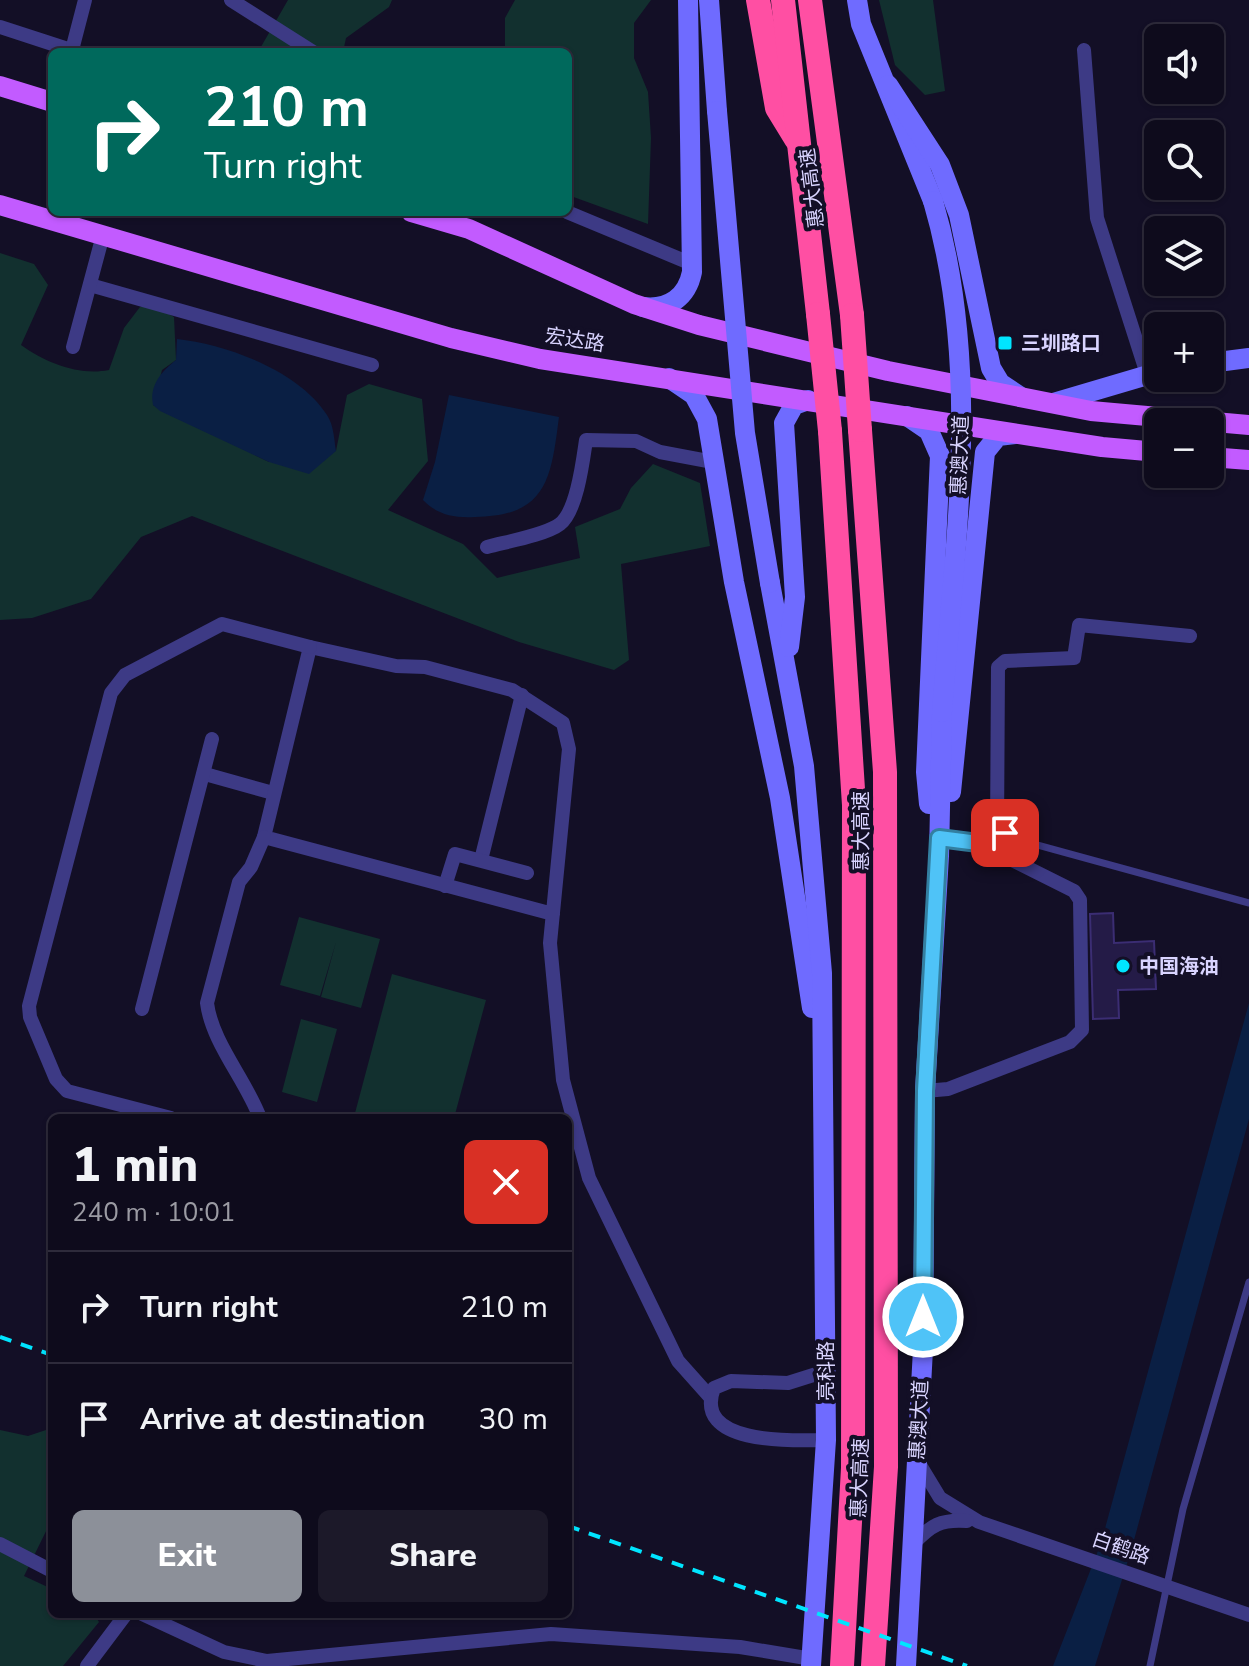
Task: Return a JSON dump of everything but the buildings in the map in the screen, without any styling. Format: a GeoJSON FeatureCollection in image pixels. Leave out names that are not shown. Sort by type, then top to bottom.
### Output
{"type":"FeatureCollection","features":[{"type":"Feature","properties":{"kind":"highway"},"geometry":{"type":"LineString","coordinates":[[758,0],[777,108],[800,145]]}},
{"type":"Feature","properties":{"kind":"highway","name":"惠大高速"},"geometry":{"type":"LineString","coordinates":[[783,0],[830,431],[854,805],[853,1468],[842,1666]]}},
{"type":"Feature","properties":{"kind":"highway","name":"惠大高速"},"geometry":{"type":"LineString","coordinates":[[810,0],[852,315],[885,772],[886,1467],[873,1666]]}},
{"type":"Feature","properties":{"kind":"highway"},"geometry":{"type":"LineString","coordinates":[[828,0],[835,71],[830,132]]}},
{"type":"Feature","properties":{"kind":"main road"},"geometry":{"type":"LineString","coordinates":[[0,86],[48,101]]}},
{"type":"Feature","properties":{"kind":"main road","name":"宏达路"},"geometry":{"type":"LineString","coordinates":[[0,205],[451,338],[540,359],[1017,434],[1144,450]]}},
{"type":"Feature","properties":{"kind":"main road"},"geometry":{"type":"LineString","coordinates":[[80,216],[96,233]]}},
{"type":"Feature","properties":{"kind":"main road"},"geometry":{"type":"LineString","coordinates":[[425,216],[469,229],[634,304],[699,325],[874,368],[1091,411],[1249,425]]}},
{"type":"Feature","properties":{"kind":"main road"},"geometry":{"type":"LineString","coordinates":[[1224,458],[1249,460]]}},
{"type":"Feature","properties":{"kind":"street"},"geometry":{"type":"LineString","coordinates":[[76,48],[85,0]]}},
{"type":"Feature","properties":{"kind":"street"},"geometry":{"type":"LineString","coordinates":[[231,0],[307,48]]}},
{"type":"Feature","properties":{"kind":"street"},"geometry":{"type":"LineString","coordinates":[[634,304],[661,307],[677,300],[688,287],[692,264],[688,0]]}},
{"type":"Feature","properties":{"kind":"street"},"geometry":{"type":"LineString","coordinates":[[709,0],[745,433],[804,766],[816,871],[822,1075]]}},
{"type":"Feature","properties":{"kind":"street"},"geometry":{"type":"LineString","coordinates":[[857,0],[861,24],[888,85],[940,165],[959,215],[991,368],[1006,389],[1023,397]]}},
{"type":"Feature","properties":{"kind":"street"},"geometry":{"type":"LineString","coordinates":[[0,27],[66,48]]}},
{"type":"Feature","properties":{"kind":"street"},"geometry":{"type":"LineString","coordinates":[[1084,50],[1097,218],[1144,350]]}},
{"type":"Feature","properties":{"kind":"street","name":"惠澳大道"},"geometry":{"type":"LineString","coordinates":[[888,85],[933,201],[951,279],[962,377],[961,453],[942,712],[939,838],[925,1091],[923,1349],[906,1666]]}},
{"type":"Feature","properties":{"kind":"street"},"geometry":{"type":"LineString","coordinates":[[572,214],[692,264]]}},
{"type":"Feature","properties":{"kind":"street"},"geometry":{"type":"LineString","coordinates":[[73,347],[90,285],[96,233]]}},
{"type":"Feature","properties":{"kind":"street"},"geometry":{"type":"LineString","coordinates":[[90,285],[372,365]]}},
{"type":"Feature","properties":{"kind":"street"},"geometry":{"type":"LineString","coordinates":[[1224,361],[1249,358]]}},
{"type":"Feature","properties":{"kind":"street"},"geometry":{"type":"LineString","coordinates":[[1053,403],[1144,375]]}},
{"type":"Feature","properties":{"kind":"street"},"geometry":{"type":"LineString","coordinates":[[660,376],[679,383],[700,402],[707,419],[780,798],[822,1075]]}},
{"type":"Feature","properties":{"kind":"street"},"geometry":{"type":"LineString","coordinates":[[787,671],[795,597],[784,423],[789,410],[808,400]]}},
{"type":"Feature","properties":{"kind":"street"},"geometry":{"type":"LineString","coordinates":[[907,416],[929,431],[940,456],[926,772],[931,822],[939,838]]}},
{"type":"Feature","properties":{"kind":"street"},"geometry":{"type":"LineString","coordinates":[[939,838],[947,820],[955,762],[985,452],[998,436],[1017,434]]}},
{"type":"Feature","properties":{"kind":"street"},"geometry":{"type":"LineString","coordinates":[[487,547],[560,524],[570,510],[580,478],[586,440],[636,441],[660,452],[713,462]]}},
{"type":"Feature","properties":{"kind":"street"},"geometry":{"type":"LineString","coordinates":[[156,1114],[67,1091],[56,1079],[30,1017],[29,1006],[111,693],[125,675],[222,624],[396,666],[425,667],[522,695],[563,723],[569,749],[550,943],[568,1114]]}},
{"type":"Feature","properties":{"kind":"street"},"geometry":{"type":"LineString","coordinates":[[978,843],[997,834],[998,667],[1005,661],[1074,658],[1079,625],[1190,636]]}},
{"type":"Feature","properties":{"kind":"street"},"geometry":{"type":"LineString","coordinates":[[259,1114],[251,1093],[209,1019],[207,1003],[239,882],[251,867],[264,837],[310,647]]}},
{"type":"Feature","properties":{"kind":"street"},"geometry":{"type":"LineString","coordinates":[[481,860],[522,695]]}},
{"type":"Feature","properties":{"kind":"street"},"geometry":{"type":"LineString","coordinates":[[142,1009],[212,739]]}},
{"type":"Feature","properties":{"kind":"street"},"geometry":{"type":"LineString","coordinates":[[205,774],[273,793]]}},
{"type":"Feature","properties":{"kind":"street"},"geometry":{"type":"LineString","coordinates":[[264,837],[553,914]]}},
{"type":"Feature","properties":{"kind":"street"},"geometry":{"type":"LineString","coordinates":[[925,1091],[948,1089],[1070,1042],[1082,1030],[1080,900],[1074,891],[978,843],[939,838]]}},
{"type":"Feature","properties":{"kind":"street"},"geometry":{"type":"LineString","coordinates":[[445,886],[455,854],[527,873]]}},
{"type":"Feature","properties":{"kind":"street","name":"亮科路"},"geometry":{"type":"LineString","coordinates":[[811,1662],[826,1440],[822,1075]]}},
{"type":"Feature","properties":{"kind":"street"},"geometry":{"type":"LineString","coordinates":[[575,1157],[678,1361],[711,1398]]}},
{"type":"Feature","properties":{"kind":"street"},"geometry":{"type":"LineString","coordinates":[[826,1371],[788,1383],[731,1381],[714,1388],[711,1398],[711,1415],[720,1425],[742,1434],[789,1441],[826,1440]]}},
{"type":"Feature","properties":{"kind":"street"},"geometry":{"type":"LineString","coordinates":[[916,1459],[940,1498],[979,1522]]}},
{"type":"Feature","properties":{"kind":"street"},"geometry":{"type":"LineString","coordinates":[[913,1544],[927,1529],[945,1519],[979,1522]]}},
{"type":"Feature","properties":{"kind":"street","name":"白鹤路"},"geometry":{"type":"LineString","coordinates":[[979,1522],[1249,1615]]}},
{"type":"Feature","properties":{"kind":"street"},"geometry":{"type":"LineString","coordinates":[[0,1544],[48,1569]]}},
{"type":"Feature","properties":{"kind":"street"},"geometry":{"type":"LineString","coordinates":[[87,1666],[123,1618]]}},
{"type":"Feature","properties":{"kind":"street"},"geometry":{"type":"LineString","coordinates":[[151,1618],[224,1652],[267,1661],[551,1634],[740,1647],[811,1662]]}},
{"type":"Feature","properties":{"kind":"lane"},"geometry":{"type":"LineString","coordinates":[[997,834],[1248,902]]}},
{"type":"Feature","properties":{"kind":"lane"},"geometry":{"type":"LineString","coordinates":[[1150,1666],[1158,1582],[1183,1509],[1249,1282]]}},
{"type":"Feature","properties":{"kind":"green space"},"geometry":{"type":"Polygon","coordinates":[[[288,0],[392,0],[389,7],[346,38],[344,48],[260,48],[288,0]]]}},
{"type":"Feature","properties":{"kind":"green space"},"geometry":{"type":"Polygon","coordinates":[[[515,0],[651,0],[634,23],[634,58],[648,92],[651,138],[648,224],[572,196],[572,48],[507,48],[505,18],[515,0]]]}},
{"type":"Feature","properties":{"kind":"green space"},"geometry":{"type":"Polygon","coordinates":[[[879,0],[933,0],[945,91],[925,95],[895,65],[879,0]]]}},
{"type":"Feature","properties":{"kind":"green space"},"geometry":{"type":"Polygon","coordinates":[[[0,253],[34,264],[48,285],[21,345],[63,366],[86,371],[109,370],[124,328],[140,307],[157,307],[174,317],[176,360],[162,370],[153,405],[269,462],[336,451],[347,395],[369,384],[422,399],[428,461],[388,510],[463,544],[497,578],[580,558],[575,527],[620,509],[631,488],[653,464],[700,483],[710,546],[621,564],[629,660],[614,670],[519,642],[192,516],[141,537],[91,599],[32,618],[0,620],[0,253]]]}},
{"type":"Feature","properties":{"kind":"green space"},"geometry":{"type":"Polygon","coordinates":[[[299,917],[380,939],[361,1008],[321,997],[336,942],[320,996],[280,985],[299,917]]]}},
{"type":"Feature","properties":{"kind":"green space"},"geometry":{"type":"Polygon","coordinates":[[[392,974],[486,1000],[455,1114],[355,1114],[392,974]]]}},
{"type":"Feature","properties":{"kind":"green space"},"geometry":{"type":"Polygon","coordinates":[[[301,1019],[337,1029],[317,1102],[282,1092],[301,1019]]]}},
{"type":"Feature","properties":{"kind":"green space"},"geometry":{"type":"Polygon","coordinates":[[[48,1429],[48,1527],[24,1576],[48,1587],[48,1618],[96,1618],[99,1622],[63,1666],[0,1666],[0,1430],[28,1436],[48,1429]]]}},
{"type":"Feature","properties":{"kind":"water"},"geometry":{"type":"Polygon","coordinates":[[[177,339],[239,354],[260,362],[299,385],[327,415],[336,451],[309,474],[269,462],[160,411],[153,405],[153,391],[162,374],[176,360],[177,339]]]}},
{"type":"Feature","properties":{"kind":"water"},"geometry":{"type":"Polygon","coordinates":[[[449,395],[559,417],[548,476],[531,501],[517,510],[499,515],[467,517],[440,512],[423,500],[435,462],[449,395]]]}},
{"type":"Feature","properties":{"kind":"water"},"geometry":{"type":"Polygon","coordinates":[[[1249,1003],[1249,1119],[1131,1551],[1095,1666],[1053,1666],[1101,1543],[1249,1003]]]}},
{"type":"Feature","properties":{"kind":"railway"},"geometry":{"type":"LineString","coordinates":[[0,1337],[48,1354]]}},
{"type":"Feature","properties":{"kind":"railway"},"geometry":{"type":"LineString","coordinates":[[572,1527],[967,1666]]}},
{"type":"Feature","properties":{"kind":"place","name":"三圳路口"},"geometry":{"type":"Point","coordinates":[1005,343]}},
{"type":"Feature","properties":{"kind":"place","name":"中国海油"},"geometry":{"type":"Point","coordinates":[1123,966]}},
{"type":"Feature","properties":{"kind":"route"},"geometry":{"type":"LineString","coordinates":[[923,1317],[925,1091],[939,838],[978,843],[1005,833]]}}]}
